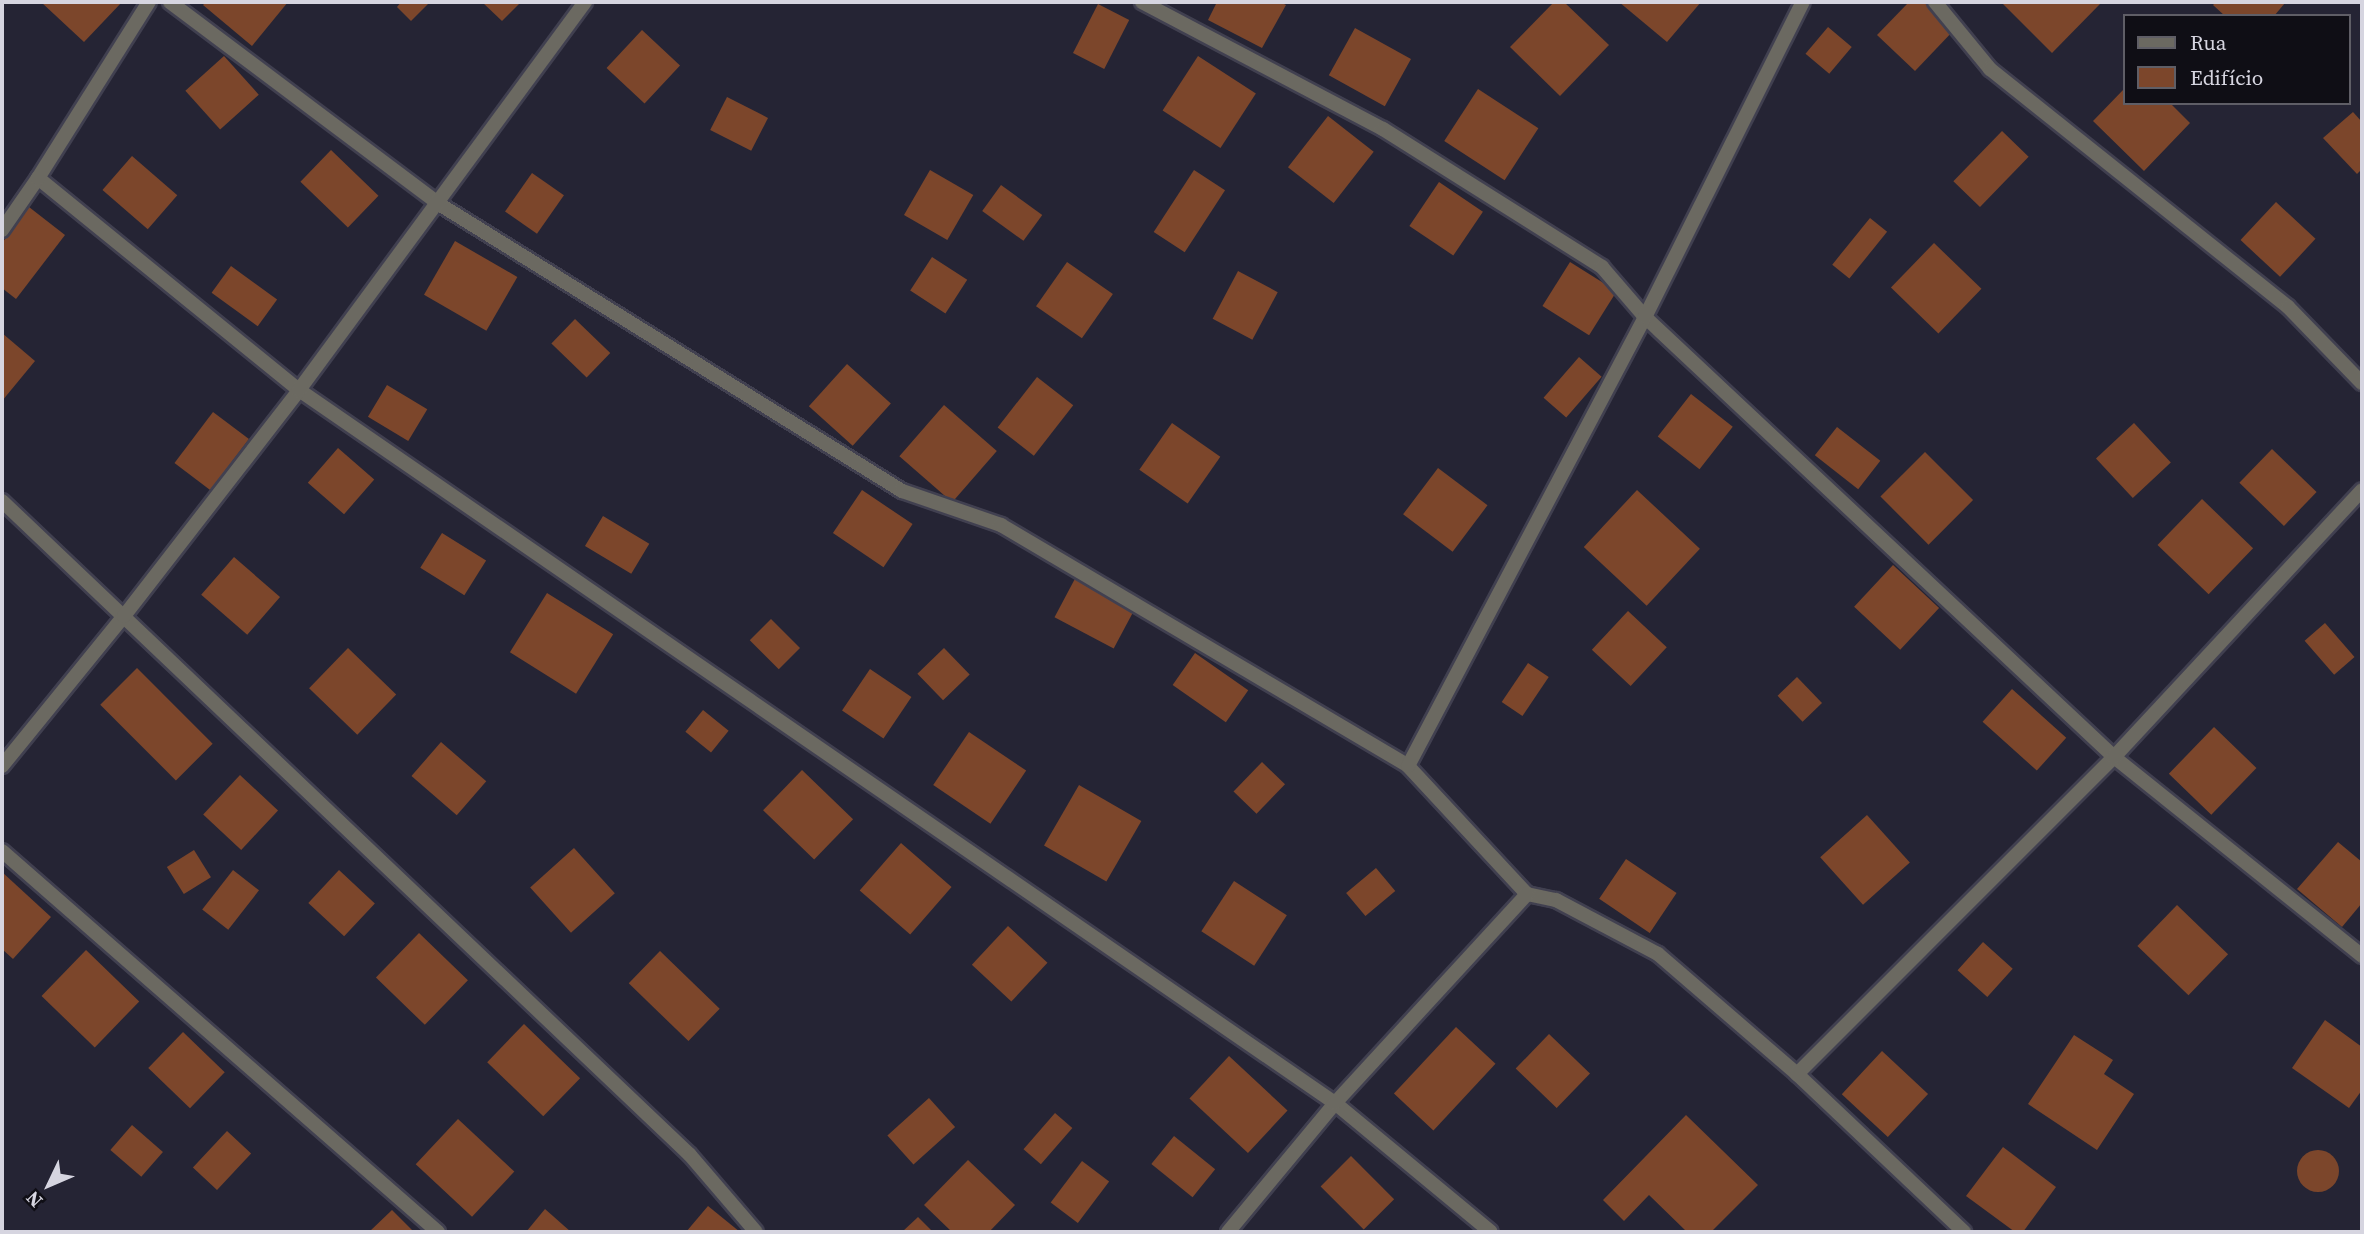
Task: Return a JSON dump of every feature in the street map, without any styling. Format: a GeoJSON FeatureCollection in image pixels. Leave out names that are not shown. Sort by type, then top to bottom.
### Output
{"type":"FeatureCollection","features":[{"type":"Feature","properties":{"kind":"street"},"geometry":{"type":"LineString","coordinates":[[2,230],[149,2]]}},
{"type":"Feature","properties":{"kind":"street"},"geometry":{"type":"LineString","coordinates":[[170,2],[439,204],[902,491],[1002,525],[1408,766],[1527,894],[1556,900],[1658,954],[1797,1074],[1964,1232]]}},
{"type":"Feature","properties":{"kind":"street"},"geometry":{"type":"LineString","coordinates":[[2,766],[124,616],[299,390],[439,204],[585,2]]}},
{"type":"Feature","properties":{"kind":"street"},"geometry":{"type":"LineString","coordinates":[[1142,2],[1395,136],[1602,267],[1645,317],[2114,758],[2362,956]]}},
{"type":"Feature","properties":{"kind":"street"},"geometry":{"type":"LineString","coordinates":[[1408,766],[1645,317],[1803,2]]}},
{"type":"Feature","properties":{"kind":"street"},"geometry":{"type":"LineString","coordinates":[[1935,2],[1990,69],[2288,307],[2362,383]]}},
{"type":"Feature","properties":{"kind":"street"},"geometry":{"type":"LineString","coordinates":[[38,178],[299,390],[1335,1103],[1491,1232]]}},
{"type":"Feature","properties":{"kind":"street"},"geometry":{"type":"LineString","coordinates":[[1797,1074],[2114,758],[2362,490]]}},
{"type":"Feature","properties":{"kind":"street"},"geometry":{"type":"LineString","coordinates":[[2,501],[690,1155],[755,1232]]}},
{"type":"Feature","properties":{"kind":"street"},"geometry":{"type":"LineString","coordinates":[[2,851],[438,1232]]}},
{"type":"Feature","properties":{"kind":"street"},"geometry":{"type":"LineString","coordinates":[[1228,1232],[1335,1103],[1527,894]]}},
{"type":"Feature","properties":{"kind":"building"},"geometry":{"type":"Polygon","coordinates":[[[41,2],[122,2],[84,42],[41,2]]]}},
{"type":"Feature","properties":{"kind":"building"},"geometry":{"type":"Polygon","coordinates":[[[206,2],[288,2],[252,46],[203,5],[206,2]]]}},
{"type":"Feature","properties":{"kind":"building"},"geometry":{"type":"Polygon","coordinates":[[[401,2],[430,2],[411,21],[397,7],[401,2]]]}},
{"type":"Feature","properties":{"kind":"building"},"geometry":{"type":"Polygon","coordinates":[[[482,2],[521,2],[502,21],[482,2]]]}},
{"type":"Feature","properties":{"kind":"building"},"geometry":{"type":"Polygon","coordinates":[[[1217,2],[1280,2],[1286,5],[1262,48],[1208,20],[1217,2]]]}},
{"type":"Feature","properties":{"kind":"building"},"geometry":{"type":"Polygon","coordinates":[[[1554,2],[1564,2],[1609,45],[1560,96],[1510,47],[1554,2]]]}},
{"type":"Feature","properties":{"kind":"building"},"geometry":{"type":"Polygon","coordinates":[[[1619,2],[1701,2],[1667,42],[1619,2]]]}},
{"type":"Feature","properties":{"kind":"building"},"geometry":{"type":"Polygon","coordinates":[[[1909,2],[1927,2],[1955,29],[1915,71],[1877,35],[1909,2]]]}},
{"type":"Feature","properties":{"kind":"building"},"geometry":{"type":"Polygon","coordinates":[[[2001,2],[2098,2],[2100,4],[2052,53],[2001,2]]]}},
{"type":"Feature","properties":{"kind":"building"},"geometry":{"type":"Polygon","coordinates":[[[2216,2],[2285,3],[2276,14],[2223,14],[2213,5],[2216,2]]]}},
{"type":"Feature","properties":{"kind":"building"},"geometry":{"type":"Polygon","coordinates":[[[1098,4],[1129,20],[1104,69],[1073,53],[1098,4]]]}},
{"type":"Feature","properties":{"kind":"building"},"geometry":{"type":"Polygon","coordinates":[[[1828,27],[1852,47],[1829,74],[1806,54],[1828,27]]]}},
{"type":"Feature","properties":{"kind":"building"},"geometry":{"type":"Polygon","coordinates":[[[1355,28],[1411,59],[1385,106],[1329,75],[1355,28]]]}},
{"type":"Feature","properties":{"kind":"building"},"geometry":{"type":"Polygon","coordinates":[[[642,30],[680,65],[645,103],[607,68],[642,30]]]}},
{"type":"Feature","properties":{"kind":"building"},"geometry":{"type":"Polygon","coordinates":[[[224,56],[259,95],[220,129],[185,91],[224,56]]]}},
{"type":"Feature","properties":{"kind":"building"},"geometry":{"type":"Polygon","coordinates":[[[1198,56],[1256,94],[1220,148],[1163,111],[1198,56]]]}},
{"type":"Feature","properties":{"kind":"building"},"geometry":{"type":"Polygon","coordinates":[[[1478,89],[1538,128],[1505,180],[1444,141],[1478,89]]]}},
{"type":"Feature","properties":{"kind":"building"},"geometry":{"type":"Polygon","coordinates":[[[2122,91],[2122,105],[2172,105],[2190,123],[2144,171],[2093,121],[2122,91]]]}},
{"type":"Feature","properties":{"kind":"building"},"geometry":{"type":"Polygon","coordinates":[[[727,97],[768,118],[751,151],[710,130],[727,97]]]}},
{"type":"Feature","properties":{"kind":"building"},"geometry":{"type":"Polygon","coordinates":[[[2353,112],[2362,122],[2362,169],[2357,174],[2323,138],[2353,112]]]}},
{"type":"Feature","properties":{"kind":"building"},"geometry":{"type":"Polygon","coordinates":[[[1328,116],[1374,152],[1334,203],[1288,167],[1328,116]]]}},
{"type":"Feature","properties":{"kind":"building"},"geometry":{"type":"Polygon","coordinates":[[[2002,131],[2029,157],[1980,207],[1953,181],[2002,131]]]}},
{"type":"Feature","properties":{"kind":"building"},"geometry":{"type":"Polygon","coordinates":[[[331,150],[378,196],[348,227],[300,182],[331,150]]]}},
{"type":"Feature","properties":{"kind":"building"},"geometry":{"type":"Polygon","coordinates":[[[132,156],[177,195],[148,229],[102,190],[132,156]]]}},
{"type":"Feature","properties":{"kind":"building"},"geometry":{"type":"Polygon","coordinates":[[[930,170],[973,195],[947,240],[904,215],[930,170]]]}},
{"type":"Feature","properties":{"kind":"building"},"geometry":{"type":"Polygon","coordinates":[[[1194,170],[1225,190],[1185,252],[1154,232],[1194,170]]]}},
{"type":"Feature","properties":{"kind":"building"},"geometry":{"type":"Polygon","coordinates":[[[532,173],[564,195],[537,234],[505,212],[532,173]]]}},
{"type":"Feature","properties":{"kind":"building"},"geometry":{"type":"Polygon","coordinates":[[[1439,182],[1483,212],[1453,256],[1409,226],[1439,182]]]}},
{"type":"Feature","properties":{"kind":"building"},"geometry":{"type":"Polygon","coordinates":[[[1001,185],[1042,215],[1023,241],[982,211],[1001,185]]]}},
{"type":"Feature","properties":{"kind":"building"},"geometry":{"type":"Polygon","coordinates":[[[2276,202],[2315,239],[2280,277],[2241,240],[2276,202]]]}},
{"type":"Feature","properties":{"kind":"building"},"geometry":{"type":"Polygon","coordinates":[[[29,207],[65,235],[16,299],[2,288],[2,243],[29,207]]]}},
{"type":"Feature","properties":{"kind":"building"},"geometry":{"type":"Polygon","coordinates":[[[1870,218],[1887,232],[1849,278],[1832,265],[1870,218]]]}},
{"type":"Feature","properties":{"kind":"building"},"geometry":{"type":"Polygon","coordinates":[[[455,241],[517,277],[486,331],[424,295],[455,241]]]}},
{"type":"Feature","properties":{"kind":"building"},"geometry":{"type":"Polygon","coordinates":[[[1934,243],[1981,289],[1938,333],[1891,288],[1934,243]]]}},
{"type":"Feature","properties":{"kind":"building"},"geometry":{"type":"Polygon","coordinates":[[[932,257],[967,280],[945,313],[910,291],[932,257]]]}},
{"type":"Feature","properties":{"kind":"building"},"geometry":{"type":"Polygon","coordinates":[[[1067,262],[1113,294],[1082,338],[1036,306],[1067,262]]]}},
{"type":"Feature","properties":{"kind":"building"},"geometry":{"type":"Polygon","coordinates":[[[1570,262],[1617,291],[1589,335],[1542,306],[1570,262]]]}},
{"type":"Feature","properties":{"kind":"building"},"geometry":{"type":"Polygon","coordinates":[[[231,266],[277,300],[258,326],[212,293],[231,266]]]}},
{"type":"Feature","properties":{"kind":"building"},"geometry":{"type":"Polygon","coordinates":[[[1238,271],[1278,292],[1252,340],[1213,319],[1238,271]]]}},
{"type":"Feature","properties":{"kind":"building"},"geometry":{"type":"Polygon","coordinates":[[[575,319],[610,353],[587,377],[551,343],[575,319]]]}},
{"type":"Feature","properties":{"kind":"building"},"geometry":{"type":"Polygon","coordinates":[[[2,333],[35,361],[2,401],[2,333]]]}},
{"type":"Feature","properties":{"kind":"building"},"geometry":{"type":"Polygon","coordinates":[[[1579,357],[1602,377],[1566,417],[1544,398],[1579,357]]]}},
{"type":"Feature","properties":{"kind":"building"},"geometry":{"type":"Polygon","coordinates":[[[847,364],[891,403],[853,446],[809,406],[847,364]]]}},
{"type":"Feature","properties":{"kind":"building"},"geometry":{"type":"Polygon","coordinates":[[[1037,377],[1073,405],[1034,456],[998,427],[1037,377]]]}},
{"type":"Feature","properties":{"kind":"building"},"geometry":{"type":"Polygon","coordinates":[[[387,385],[427,409],[408,441],[368,417],[387,385]]]}},
{"type":"Feature","properties":{"kind":"building"},"geometry":{"type":"Polygon","coordinates":[[[1691,394],[1733,427],[1700,469],[1658,437],[1691,394]]]}},
{"type":"Feature","properties":{"kind":"building"},"geometry":{"type":"Polygon","coordinates":[[[944,405],[997,451],[952,502],[899,456],[944,405]]]}},
{"type":"Feature","properties":{"kind":"building"},"geometry":{"type":"Polygon","coordinates":[[[213,412],[249,439],[210,490],[174,463],[213,412]]]}},
{"type":"Feature","properties":{"kind":"building"},"geometry":{"type":"Polygon","coordinates":[[[1172,423],[1220,457],[1188,504],[1139,470],[1172,423]]]}},
{"type":"Feature","properties":{"kind":"building"},"geometry":{"type":"Polygon","coordinates":[[[2134,423],[2171,462],[2133,498],[2096,458],[2134,423]]]}},
{"type":"Feature","properties":{"kind":"building"},"geometry":{"type":"Polygon","coordinates":[[[1837,427],[1880,461],[1858,489],[1815,455],[1837,427]]]}},
{"type":"Feature","properties":{"kind":"building"},"geometry":{"type":"Polygon","coordinates":[[[338,448],[374,479],[344,514],[308,483],[338,448]]]}},
{"type":"Feature","properties":{"kind":"building"},"geometry":{"type":"Polygon","coordinates":[[[2272,449],[2317,492],[2284,526],[2239,483],[2272,449]]]}},
{"type":"Feature","properties":{"kind":"building"},"geometry":{"type":"Polygon","coordinates":[[[1925,452],[1973,500],[1929,545],[1880,497],[1925,452]]]}},
{"type":"Feature","properties":{"kind":"building"},"geometry":{"type":"Polygon","coordinates":[[[1438,468],[1488,505],[1453,552],[1403,514],[1438,468]]]}},
{"type":"Feature","properties":{"kind":"building"},"geometry":{"type":"Polygon","coordinates":[[[862,490],[913,524],[883,567],[833,533],[862,490]]]}},
{"type":"Feature","properties":{"kind":"building"},"geometry":{"type":"Polygon","coordinates":[[[1637,490],[1700,549],[1647,606],[1584,547],[1637,490]]]}},
{"type":"Feature","properties":{"kind":"building"},"geometry":{"type":"Polygon","coordinates":[[[2202,499],[2253,548],[2209,594],[2158,545],[2202,499]]]}},
{"type":"Feature","properties":{"kind":"building"},"geometry":{"type":"Polygon","coordinates":[[[603,516],[649,544],[631,574],[585,546],[603,516]]]}},
{"type":"Feature","properties":{"kind":"building"},"geometry":{"type":"Polygon","coordinates":[[[442,533],[486,561],[464,595],[420,568],[442,533]]]}},
{"type":"Feature","properties":{"kind":"building"},"geometry":{"type":"Polygon","coordinates":[[[234,557],[280,597],[247,635],[201,595],[234,557]]]}},
{"type":"Feature","properties":{"kind":"building"},"geometry":{"type":"Polygon","coordinates":[[[1893,565],[1939,608],[1900,650],[1854,607],[1893,565]]]}},
{"type":"Feature","properties":{"kind":"building"},"geometry":{"type":"Polygon","coordinates":[[[1078,573],[1137,604],[1114,649],[1055,617],[1078,573]]]}},
{"type":"Feature","properties":{"kind":"building"},"geometry":{"type":"Polygon","coordinates":[[[547,593],[613,634],[576,694],[510,652],[547,593]]]}},
{"type":"Feature","properties":{"kind":"building"},"geometry":{"type":"Polygon","coordinates":[[[1628,611],[1667,647],[1631,686],[1592,650],[1628,611]]]}},
{"type":"Feature","properties":{"kind":"building"},"geometry":{"type":"Polygon","coordinates":[[[771,619],[800,648],[779,669],[750,640],[771,619]]]}},
{"type":"Feature","properties":{"kind":"building"},"geometry":{"type":"Polygon","coordinates":[[[2325,623],[2355,657],[2334,675],[2305,641],[2325,623]]]}},
{"type":"Feature","properties":{"kind":"building"},"geometry":{"type":"Polygon","coordinates":[[[348,648],[396,695],[357,735],[309,688],[348,648]]]}},
{"type":"Feature","properties":{"kind":"building"},"geometry":{"type":"Polygon","coordinates":[[[944,648],[970,675],[943,700],[917,674],[944,648]]]}},
{"type":"Feature","properties":{"kind":"building"},"geometry":{"type":"Polygon","coordinates":[[[1195,653],[1248,690],[1226,722],[1173,685],[1195,653]]]}},
{"type":"Feature","properties":{"kind":"building"},"geometry":{"type":"Polygon","coordinates":[[[1528,663],[1549,677],[1522,716],[1502,702],[1528,663]]]}},
{"type":"Feature","properties":{"kind":"building"},"geometry":{"type":"Polygon","coordinates":[[[137,668],[213,744],[176,780],[100,705],[137,668]]]}},
{"type":"Feature","properties":{"kind":"building"},"geometry":{"type":"Polygon","coordinates":[[[870,669],[911,697],[883,738],[842,710],[870,669]]]}},
{"type":"Feature","properties":{"kind":"building"},"geometry":{"type":"Polygon","coordinates":[[[1797,677],[1822,703],[1803,722],[1778,696],[1797,677]]]}},
{"type":"Feature","properties":{"kind":"building"},"geometry":{"type":"Polygon","coordinates":[[[2012,689],[2066,738],[2037,771],[1983,722],[2012,689]]]}},
{"type":"Feature","properties":{"kind":"building"},"geometry":{"type":"Polygon","coordinates":[[[703,710],[729,731],[711,753],[685,732],[703,710]]]}},
{"type":"Feature","properties":{"kind":"building"},"geometry":{"type":"Polygon","coordinates":[[[2214,727],[2256,768],[2211,815],[2169,774],[2214,727]]]}},
{"type":"Feature","properties":{"kind":"building"},"geometry":{"type":"Polygon","coordinates":[[[969,732],[1026,771],[990,824],[933,785],[969,732]]]}},
{"type":"Feature","properties":{"kind":"building"},"geometry":{"type":"Polygon","coordinates":[[[441,742],[486,781],[457,815],[411,776],[441,742]]]}},
{"type":"Feature","properties":{"kind":"building"},"geometry":{"type":"Polygon","coordinates":[[[1262,762],[1285,784],[1257,814],[1234,791],[1262,762]]]}},
{"type":"Feature","properties":{"kind":"building"},"geometry":{"type":"Polygon","coordinates":[[[802,770],[853,819],[814,860],[763,810],[802,770]]]}},
{"type":"Feature","properties":{"kind":"building"},"geometry":{"type":"Polygon","coordinates":[[[240,775],[278,810],[241,850],[203,814],[240,775]]]}},
{"type":"Feature","properties":{"kind":"building"},"geometry":{"type":"Polygon","coordinates":[[[1079,785],[1141,821],[1106,882],[1044,846],[1079,785]]]}},
{"type":"Feature","properties":{"kind":"building"},"geometry":{"type":"Polygon","coordinates":[[[1867,815],[1910,863],[1863,905],[1820,857],[1867,815]]]}},
{"type":"Feature","properties":{"kind":"building"},"geometry":{"type":"Polygon","coordinates":[[[2338,842],[2362,862],[2362,903],[2342,927],[2297,889],[2338,842]]]}},
{"type":"Feature","properties":{"kind":"building"},"geometry":{"type":"Polygon","coordinates":[[[901,843],[952,887],[910,935],[860,891],[901,843]]]}},
{"type":"Feature","properties":{"kind":"building"},"geometry":{"type":"Polygon","coordinates":[[[574,848],[615,893],[571,933],[530,887],[574,848]]]}},
{"type":"Feature","properties":{"kind":"building"},"geometry":{"type":"Polygon","coordinates":[[[194,850],[211,877],[184,894],[167,867],[194,850]]]}},
{"type":"Feature","properties":{"kind":"building"},"geometry":{"type":"Polygon","coordinates":[[[1626,859],[1677,893],[1650,933],[1599,899],[1626,859]]]}},
{"type":"Feature","properties":{"kind":"building"},"geometry":{"type":"Polygon","coordinates":[[[1376,868],[1395,891],[1365,916],[1346,893],[1376,868]]]}},
{"type":"Feature","properties":{"kind":"building"},"geometry":{"type":"Polygon","coordinates":[[[233,870],[259,890],[228,930],[202,909],[233,870]]]}},
{"type":"Feature","properties":{"kind":"building"},"geometry":{"type":"Polygon","coordinates":[[[339,870],[375,903],[344,936],[308,903],[339,870]]]}},
{"type":"Feature","properties":{"kind":"building"},"geometry":{"type":"Polygon","coordinates":[[[2,872],[51,917],[13,959],[2,949],[2,872]]]}},
{"type":"Feature","properties":{"kind":"building"},"geometry":{"type":"Polygon","coordinates":[[[1234,881],[1287,915],[1254,966],[1201,931],[1234,881]]]}},
{"type":"Feature","properties":{"kind":"building"},"geometry":{"type":"Polygon","coordinates":[[[2177,905],[2228,954],[2188,995],[2137,946],[2177,905]]]}},
{"type":"Feature","properties":{"kind":"building"},"geometry":{"type":"Polygon","coordinates":[[[1008,926],[1047,963],[1011,1002],[972,965],[1008,926]]]}},
{"type":"Feature","properties":{"kind":"building"},"geometry":{"type":"Polygon","coordinates":[[[419,933],[468,980],[425,1025],[376,978],[419,933]]]}},
{"type":"Feature","properties":{"kind":"building"},"geometry":{"type":"Polygon","coordinates":[[[1983,942],[2013,969],[1987,997],[1958,970],[1983,942]]]}},
{"type":"Feature","properties":{"kind":"building"},"geometry":{"type":"Polygon","coordinates":[[[86,950],[139,1001],[95,1047],[42,996],[86,950]]]}},
{"type":"Feature","properties":{"kind":"building"},"geometry":{"type":"Polygon","coordinates":[[[660,951],[720,1009],[688,1041],[629,983],[660,951]]]}},
{"type":"Feature","properties":{"kind":"building"},"geometry":{"type":"Polygon","coordinates":[[[2325,1020],[2362,1047],[2362,1090],[2349,1108],[2292,1068],[2325,1020]]]}},
{"type":"Feature","properties":{"kind":"building"},"geometry":{"type":"Polygon","coordinates":[[[524,1024],[580,1078],[543,1116],[487,1062],[524,1024]]]}},
{"type":"Feature","properties":{"kind":"building"},"geometry":{"type":"Polygon","coordinates":[[[1456,1027],[1495,1064],[1433,1130],[1394,1094],[1456,1027]]]}},
{"type":"Feature","properties":{"kind":"building"},"geometry":{"type":"Polygon","coordinates":[[[183,1032],[225,1072],[190,1108],[148,1068],[183,1032]]]}},
{"type":"Feature","properties":{"kind":"building"},"geometry":{"type":"Polygon","coordinates":[[[1549,1034],[1590,1074],[1557,1108],[1516,1069],[1549,1034]]]}},
{"type":"Feature","properties":{"kind":"building"},"geometry":{"type":"Polygon","coordinates":[[[2074,1035],[2113,1060],[2104,1074],[2134,1094],[2097,1150],[2028,1104],[2074,1035]]]}},
{"type":"Feature","properties":{"kind":"building"},"geometry":{"type":"Polygon","coordinates":[[[1882,1051],[1928,1094],[1888,1137],[1842,1094],[1882,1051]]]}},
{"type":"Feature","properties":{"kind":"building"},"geometry":{"type":"Polygon","coordinates":[[[1229,1056],[1288,1111],[1248,1153],[1189,1098],[1229,1056]]]}},
{"type":"Feature","properties":{"kind":"building"},"geometry":{"type":"Polygon","coordinates":[[[929,1098],[955,1127],[913,1164],[887,1135],[929,1098]]]}},
{"type":"Feature","properties":{"kind":"building"},"geometry":{"type":"Polygon","coordinates":[[[1055,1113],[1072,1128],[1041,1164],[1024,1149],[1055,1113]]]}},
{"type":"Feature","properties":{"kind":"building"},"geometry":{"type":"Polygon","coordinates":[[[1686,1115],[1758,1185],[1711,1232],[1687,1232],[1649,1195],[1624,1221],[1603,1200],[1686,1115]]]}},
{"type":"Feature","properties":{"kind":"building"},"geometry":{"type":"Polygon","coordinates":[[[458,1119],[514,1172],[472,1217],[416,1164],[458,1119]]]}},
{"type":"Feature","properties":{"kind":"building"},"geometry":{"type":"Polygon","coordinates":[[[132,1125],[163,1152],[141,1177],[110,1150],[132,1125]]]}},
{"type":"Feature","properties":{"kind":"building"},"geometry":{"type":"Polygon","coordinates":[[[227,1131],[251,1154],[217,1190],[193,1168],[227,1131]]]}},
{"type":"Feature","properties":{"kind":"building"},"geometry":{"type":"Polygon","coordinates":[[[1174,1136],[1215,1169],[1193,1197],[1151,1164],[1174,1136]]]}},
{"type":"Feature","properties":{"kind":"building"},"geometry":{"type":"Polygon","coordinates":[[[2003,1147],[2056,1187],[2023,1232],[2015,1232],[1966,1196],[2003,1147]]]}},
{"type":"Feature","properties":{"kind":"building"},"geometry":{"type":"Polygon","coordinates":[[[2318,1150],[2333,1156],[2339,1171],[2333,1186],[2318,1192],[2303,1186],[2297,1171],[2303,1156],[2318,1150]]]}},
{"type":"Feature","properties":{"kind":"building"},"geometry":{"type":"Polygon","coordinates":[[[1351,1156],[1394,1199],[1364,1230],[1321,1186],[1351,1156]]]}},
{"type":"Feature","properties":{"kind":"building"},"geometry":{"type":"Polygon","coordinates":[[[968,1160],[1015,1205],[989,1232],[952,1232],[924,1205],[968,1160]]]}},
{"type":"Feature","properties":{"kind":"building"},"geometry":{"type":"Polygon","coordinates":[[[1082,1161],[1109,1181],[1078,1223],[1051,1203],[1082,1161]]]}},
{"type":"Feature","properties":{"kind":"building"},"geometry":{"type":"Polygon","coordinates":[[[708,1206],[740,1232],[686,1232],[708,1206]]]}},
{"type":"Feature","properties":{"kind":"building"},"geometry":{"type":"Polygon","coordinates":[[[545,1209],[571,1232],[526,1232],[545,1209]]]}},
{"type":"Feature","properties":{"kind":"building"},"geometry":{"type":"Polygon","coordinates":[[[392,1210],[414,1232],[369,1232],[392,1210]]]}},
{"type":"Feature","properties":{"kind":"building"},"geometry":{"type":"Polygon","coordinates":[[[918,1217],[933,1232],[902,1232],[918,1217]]]}}]}
